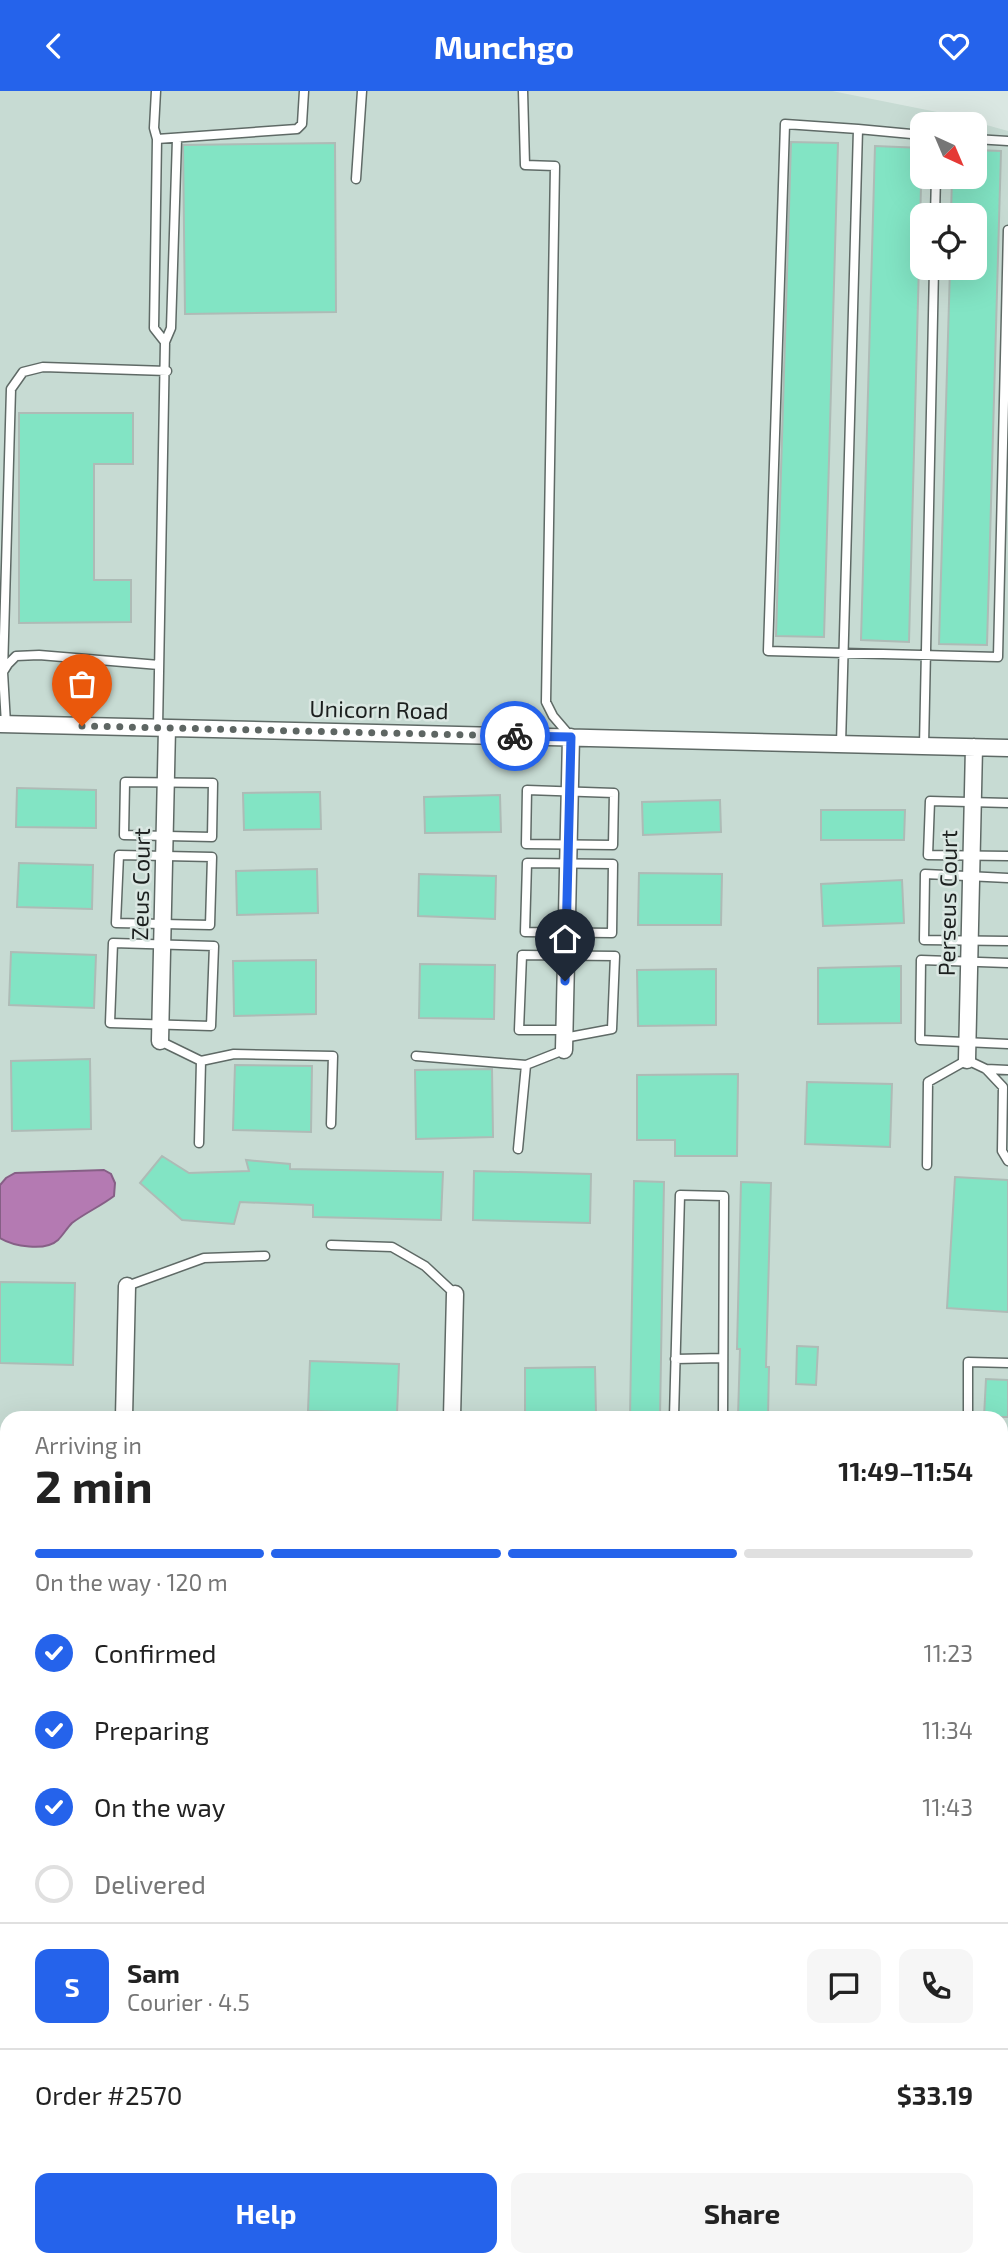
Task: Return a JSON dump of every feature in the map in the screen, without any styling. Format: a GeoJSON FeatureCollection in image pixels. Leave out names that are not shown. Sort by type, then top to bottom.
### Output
{"type":"FeatureCollection","features":[{"type":"Feature","properties":{"kind":"street","name":"Unicorn Road"},"geometry":{"type":"LineString","coordinates":[[3,724],[1008,748]]}},
{"type":"Feature","properties":{"kind":"street","name":"Zeus Court"},"geometry":{"type":"LineString","coordinates":[[160,1033],[166,782],[163,728]]}},
{"type":"Feature","properties":{"kind":"street"},"geometry":{"type":"LineString","coordinates":[[564,1040],[571,737]]}},
{"type":"Feature","properties":{"kind":"street","name":"Perseus Court"},"geometry":{"type":"LineString","coordinates":[[967,1051],[974,747]]}},
{"type":"Feature","properties":{"kind":"street"},"geometry":{"type":"LineString","coordinates":[[124,1411],[127,1286]]}},
{"type":"Feature","properties":{"kind":"street"},"geometry":{"type":"LineString","coordinates":[[452,1411],[455,1294]]}},
{"type":"Feature","properties":{"kind":"lane"},"geometry":{"type":"LineString","coordinates":[[156,91],[154,328],[165,342]]}},
{"type":"Feature","properties":{"kind":"lane"},"geometry":{"type":"LineString","coordinates":[[157,139],[297,129],[302,124],[304,91]]}},
{"type":"Feature","properties":{"kind":"lane"},"geometry":{"type":"LineString","coordinates":[[356,179],[362,91]]}},
{"type":"Feature","properties":{"kind":"lane"},"geometry":{"type":"LineString","coordinates":[[523,91],[525,165],[555,166],[547,702],[553,716],[571,737]]}},
{"type":"Feature","properties":{"kind":"lane"},"geometry":{"type":"LineString","coordinates":[[910,134],[785,124],[768,651],[998,657],[1008,230]]}},
{"type":"Feature","properties":{"kind":"lane"},"geometry":{"type":"LineString","coordinates":[[841,744],[858,129]]}},
{"type":"Feature","properties":{"kind":"lane"},"geometry":{"type":"LineString","coordinates":[[163,728],[159,665],[167,371],[165,342],[171,328],[177,139]]}},
{"type":"Feature","properties":{"kind":"lane"},"geometry":{"type":"LineString","coordinates":[[987,140],[1008,141]]}},
{"type":"Feature","properties":{"kind":"lane"},"geometry":{"type":"LineString","coordinates":[[924,745],[934,280]]}},
{"type":"Feature","properties":{"kind":"lane"},"geometry":{"type":"LineString","coordinates":[[3,724],[11,389],[23,372],[43,367],[167,371]]}},
{"type":"Feature","properties":{"kind":"lane"},"geometry":{"type":"LineString","coordinates":[[4,672],[16,656],[39,655],[159,665]]}},
{"type":"Feature","properties":{"kind":"lane"},"geometry":{"type":"LineString","coordinates":[[125,782],[166,782],[213,783],[212,837],[124,835],[125,782]]}},
{"type":"Feature","properties":{"kind":"lane"},"geometry":{"type":"LineString","coordinates":[[527,790],[569,792],[614,793],[613,845],[526,844],[527,790]]}},
{"type":"Feature","properties":{"kind":"lane"},"geometry":{"type":"LineString","coordinates":[[1008,803],[930,801],[928,855],[1008,856]]}},
{"type":"Feature","properties":{"kind":"lane"},"geometry":{"type":"LineString","coordinates":[[119,855],[164,856],[212,857],[210,925],[116,923],[119,855]]}},
{"type":"Feature","properties":{"kind":"lane"},"geometry":{"type":"LineString","coordinates":[[527,863],[568,863],[613,864],[612,933],[525,932],[527,863]]}},
{"type":"Feature","properties":{"kind":"lane"},"geometry":{"type":"LineString","coordinates":[[1008,878],[925,874],[924,940],[1008,941]]}},
{"type":"Feature","properties":{"kind":"lane"},"geometry":{"type":"LineString","coordinates":[[113,943],[162,944],[214,946],[211,1026],[160,1033],[110,1023],[113,943]]}},
{"type":"Feature","properties":{"kind":"lane"},"geometry":{"type":"LineString","coordinates":[[416,1056],[526,1065],[564,1040],[612,1029],[615,956],[522,955],[519,1030],[564,1040]]}},
{"type":"Feature","properties":{"kind":"lane"},"geometry":{"type":"LineString","coordinates":[[1008,963],[922,961],[920,1040],[967,1051],[1008,1044]]}},
{"type":"Feature","properties":{"kind":"lane"},"geometry":{"type":"LineString","coordinates":[[160,1033],[201,1061],[234,1054],[333,1056],[331,1124]]}},
{"type":"Feature","properties":{"kind":"lane"},"geometry":{"type":"LineString","coordinates":[[967,1051],[1003,1087],[1002,1151],[1008,1161]]}},
{"type":"Feature","properties":{"kind":"lane"},"geometry":{"type":"LineString","coordinates":[[927,1165],[928,1081],[967,1051]]}},
{"type":"Feature","properties":{"kind":"lane"},"geometry":{"type":"LineString","coordinates":[[199,1143],[201,1061]]}},
{"type":"Feature","properties":{"kind":"lane"},"geometry":{"type":"LineString","coordinates":[[518,1149],[526,1065]]}},
{"type":"Feature","properties":{"kind":"lane"},"geometry":{"type":"LineString","coordinates":[[986,1069],[1008,1070]]}},
{"type":"Feature","properties":{"kind":"lane"},"geometry":{"type":"LineString","coordinates":[[674,1411],[680,1195],[724,1196],[723,1411]]}},
{"type":"Feature","properties":{"kind":"lane"},"geometry":{"type":"LineString","coordinates":[[331,1245],[392,1247],[425,1266],[455,1294]]}},
{"type":"Feature","properties":{"kind":"lane"},"geometry":{"type":"LineString","coordinates":[[127,1286],[204,1258],[265,1257]]}},
{"type":"Feature","properties":{"kind":"lane"},"geometry":{"type":"LineString","coordinates":[[675,1359],[723,1358]]}},
{"type":"Feature","properties":{"kind":"lane"},"geometry":{"type":"LineString","coordinates":[[968,1411],[968,1363],[1008,1363]]}},
{"type":"Feature","properties":{"kind":"shaded area"},"geometry":{"type":"Polygon","coordinates":[[[0,91],[832,91],[937,112],[910,112],[910,189],[987,189],[987,125],[1008,131],[1008,1411],[0,1411],[0,91]]]}},
{"type":"Feature","properties":{"kind":"shaded area"},"geometry":{"type":"Polygon","coordinates":[[[104,1170],[111,1174],[115,1183],[114,1196],[72,1223],[52,1244],[29,1247],[0,1238],[0,1185],[6,1178],[15,1173],[104,1170]]]}},
{"type":"Feature","properties":{"kind":"building"},"geometry":{"type":"Polygon","coordinates":[[[791,142],[838,143],[824,637],[776,636],[791,142]]]}},
{"type":"Feature","properties":{"kind":"building"},"geometry":{"type":"Polygon","coordinates":[[[335,143],[336,312],[185,314],[183,145],[335,143]]]}},
{"type":"Feature","properties":{"kind":"building"},"geometry":{"type":"Polygon","coordinates":[[[875,146],[910,147],[910,189],[921,189],[921,203],[910,203],[910,280],[919,280],[909,642],[861,640],[875,146]]]}},
{"type":"Feature","properties":{"kind":"building"},"geometry":{"type":"Polygon","coordinates":[[[987,150],[1001,151],[987,645],[939,644],[950,280],[987,280],[987,203],[951,203],[952,189],[987,189],[987,150]]]}},
{"type":"Feature","properties":{"kind":"building"},"geometry":{"type":"Polygon","coordinates":[[[19,413],[133,413],[133,464],[94,464],[94,580],[131,580],[131,622],[19,623],[19,413]]]}},
{"type":"Feature","properties":{"kind":"building"},"geometry":{"type":"Polygon","coordinates":[[[17,788],[96,790],[96,828],[16,827],[17,788]]]}},
{"type":"Feature","properties":{"kind":"building"},"geometry":{"type":"Polygon","coordinates":[[[320,792],[321,829],[244,830],[243,793],[320,792]]]}},
{"type":"Feature","properties":{"kind":"building"},"geometry":{"type":"Polygon","coordinates":[[[500,795],[501,832],[425,833],[424,797],[500,795]]]}},
{"type":"Feature","properties":{"kind":"building"},"geometry":{"type":"Polygon","coordinates":[[[720,800],[721,832],[643,835],[642,802],[720,800]]]}},
{"type":"Feature","properties":{"kind":"building"},"geometry":{"type":"Polygon","coordinates":[[[821,810],[905,810],[904,840],[821,840],[821,810]]]}},
{"type":"Feature","properties":{"kind":"building"},"geometry":{"type":"Polygon","coordinates":[[[19,863],[93,865],[92,909],[17,907],[19,863]]]}},
{"type":"Feature","properties":{"kind":"building"},"geometry":{"type":"Polygon","coordinates":[[[317,869],[318,913],[237,915],[236,871],[317,869]]]}},
{"type":"Feature","properties":{"kind":"building"},"geometry":{"type":"Polygon","coordinates":[[[639,873],[722,874],[721,925],[638,925],[639,873]]]}},
{"type":"Feature","properties":{"kind":"building"},"geometry":{"type":"Polygon","coordinates":[[[419,874],[496,876],[495,919],[418,916],[419,874]]]}},
{"type":"Feature","properties":{"kind":"building"},"geometry":{"type":"Polygon","coordinates":[[[902,880],[904,923],[823,926],[821,884],[902,880]]]}},
{"type":"Feature","properties":{"kind":"building"},"geometry":{"type":"Polygon","coordinates":[[[11,952],[96,955],[94,1008],[9,1005],[11,952]]]}},
{"type":"Feature","properties":{"kind":"building"},"geometry":{"type":"Polygon","coordinates":[[[316,960],[316,1014],[234,1016],[233,961],[316,960]]]}},
{"type":"Feature","properties":{"kind":"building"},"geometry":{"type":"Polygon","coordinates":[[[420,964],[495,965],[494,1019],[419,1018],[420,964]]]}},
{"type":"Feature","properties":{"kind":"building"},"geometry":{"type":"Polygon","coordinates":[[[901,966],[901,1023],[818,1024],[818,968],[901,966]]]}},
{"type":"Feature","properties":{"kind":"building"},"geometry":{"type":"Polygon","coordinates":[[[716,969],[716,1025],[638,1026],[637,970],[716,969]]]}},
{"type":"Feature","properties":{"kind":"building"},"geometry":{"type":"Polygon","coordinates":[[[90,1059],[91,1129],[12,1131],[11,1061],[90,1059]]]}},
{"type":"Feature","properties":{"kind":"building"},"geometry":{"type":"Polygon","coordinates":[[[235,1065],[312,1066],[311,1132],[233,1130],[235,1065]]]}},
{"type":"Feature","properties":{"kind":"building"},"geometry":{"type":"Polygon","coordinates":[[[492,1069],[493,1137],[416,1139],[415,1070],[492,1069]]]}},
{"type":"Feature","properties":{"kind":"building"},"geometry":{"type":"Polygon","coordinates":[[[738,1074],[737,1156],[675,1156],[675,1140],[637,1140],[637,1075],[738,1074]]]}},
{"type":"Feature","properties":{"kind":"building"},"geometry":{"type":"Polygon","coordinates":[[[807,1082],[892,1084],[890,1147],[805,1144],[807,1082]]]}},
{"type":"Feature","properties":{"kind":"building"},"geometry":{"type":"Polygon","coordinates":[[[162,1156],[189,1173],[249,1171],[246,1160],[290,1164],[290,1169],[443,1172],[441,1220],[313,1217],[313,1205],[240,1202],[234,1224],[182,1220],[140,1183],[162,1156]]]}},
{"type":"Feature","properties":{"kind":"building"},"geometry":{"type":"Polygon","coordinates":[[[474,1171],[591,1174],[590,1223],[473,1220],[474,1171]]]}},
{"type":"Feature","properties":{"kind":"building"},"geometry":{"type":"Polygon","coordinates":[[[955,1177],[1008,1180],[1008,1312],[947,1308],[955,1177]]]}},
{"type":"Feature","properties":{"kind":"building"},"geometry":{"type":"Polygon","coordinates":[[[634,1181],[664,1182],[660,1411],[630,1411],[634,1181]]]}},
{"type":"Feature","properties":{"kind":"building"},"geometry":{"type":"Polygon","coordinates":[[[741,1182],[771,1183],[766,1367],[769,1367],[768,1411],[738,1411],[740,1349],[737,1349],[741,1182]]]}},
{"type":"Feature","properties":{"kind":"building"},"geometry":{"type":"Polygon","coordinates":[[[0,1282],[75,1283],[73,1365],[0,1363],[0,1282]]]}},
{"type":"Feature","properties":{"kind":"building"},"geometry":{"type":"Polygon","coordinates":[[[797,1346],[818,1347],[816,1385],[796,1384],[797,1346]]]}},
{"type":"Feature","properties":{"kind":"building"},"geometry":{"type":"Polygon","coordinates":[[[310,1361],[399,1364],[397,1411],[308,1411],[310,1361]]]}},
{"type":"Feature","properties":{"kind":"building"},"geometry":{"type":"Polygon","coordinates":[[[595,1367],[596,1411],[525,1411],[525,1368],[595,1367]]]}},
{"type":"Feature","properties":{"kind":"building"},"geometry":{"type":"Polygon","coordinates":[[[986,1379],[1008,1380],[1008,1411],[984,1411],[986,1379]]]}},
{"type":"Feature","properties":{"kind":"way so far"},"geometry":{"type":"LineString","coordinates":[[82,726],[515,736]]}},
{"type":"Feature","properties":{"kind":"route"},"geometry":{"type":"LineString","coordinates":[[515,736],[571,737],[565,981]]}}]}
